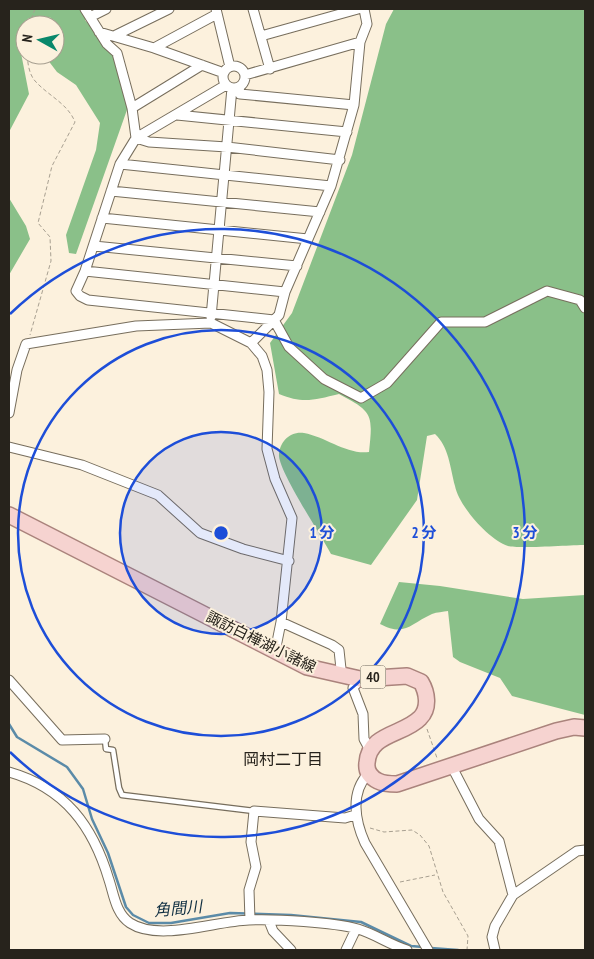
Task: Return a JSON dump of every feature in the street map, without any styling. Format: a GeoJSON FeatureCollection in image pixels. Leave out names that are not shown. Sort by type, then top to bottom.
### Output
{"type":"FeatureCollection","features":[{"type":"Feature","properties":{"kind":"main road","name":"諏訪白樺湖小諸線"},"geometry":{"type":"LineString","coordinates":[[9,515],[307,667],[360,679],[407,676],[420,682],[427,696],[421,717]]}},
{"type":"Feature","properties":{"kind":"main road"},"geometry":{"type":"LineString","coordinates":[[421,717],[383,738],[370,750],[366,767],[368,774],[375,780],[390,784],[448,768],[556,731],[574,727],[585,728]]}},
{"type":"Feature","properties":{"kind":"street"},"geometry":{"type":"LineString","coordinates":[[85,9],[107,44],[117,53],[132,108],[136,138]]}},
{"type":"Feature","properties":{"kind":"street"},"geometry":{"type":"LineString","coordinates":[[90,17],[106,9]]}},
{"type":"Feature","properties":{"kind":"street"},"geometry":{"type":"LineString","coordinates":[[114,36],[169,9]]}},
{"type":"Feature","properties":{"kind":"street"},"geometry":{"type":"LineString","coordinates":[[253,9],[270,69]]}},
{"type":"Feature","properties":{"kind":"street"},"geometry":{"type":"LineString","coordinates":[[261,36],[358,9]]}},
{"type":"Feature","properties":{"kind":"street"},"geometry":{"type":"LineString","coordinates":[[251,343],[279,315],[296,266],[331,186],[340,160],[354,105],[360,42],[367,24],[364,9]]}},
{"type":"Feature","properties":{"kind":"street"},"geometry":{"type":"LineString","coordinates":[[154,48],[217,11],[227,70],[223,79],[240,94],[354,105]]}},
{"type":"Feature","properties":{"kind":"street"},"geometry":{"type":"LineString","coordinates":[[99,32],[154,48],[202,65],[227,70],[238,66],[245,74],[244,82],[177,115],[136,138],[120,164],[86,271],[76,290],[80,296],[88,300],[274,320]]}},
{"type":"Feature","properties":{"kind":"street"},"geometry":{"type":"LineString","coordinates":[[245,74],[270,69],[360,42]]}},
{"type":"Feature","properties":{"kind":"street"},"geometry":{"type":"LineString","coordinates":[[132,108],[202,65]]}},
{"type":"Feature","properties":{"kind":"street"},"geometry":{"type":"LineString","coordinates":[[212,322],[211,312],[233,87]]}},
{"type":"Feature","properties":{"kind":"street"},"geometry":{"type":"LineString","coordinates":[[177,115],[347,132]]}},
{"type":"Feature","properties":{"kind":"street"},"geometry":{"type":"LineString","coordinates":[[136,138],[149,142],[227,147],[340,160]]}},
{"type":"Feature","properties":{"kind":"street"},"geometry":{"type":"LineString","coordinates":[[120,164],[331,186]]}},
{"type":"Feature","properties":{"kind":"street"},"geometry":{"type":"LineString","coordinates":[[111,191],[320,212]]}},
{"type":"Feature","properties":{"kind":"street"},"geometry":{"type":"LineString","coordinates":[[102,218],[308,238]]}},
{"type":"Feature","properties":{"kind":"street"},"geometry":{"type":"LineString","coordinates":[[94,246],[296,266]]}},
{"type":"Feature","properties":{"kind":"street"},"geometry":{"type":"LineString","coordinates":[[86,271],[286,292]]}},
{"type":"Feature","properties":{"kind":"street"},"geometry":{"type":"LineString","coordinates":[[274,320],[289,347],[324,379],[361,398],[387,383],[441,322],[485,322],[547,291],[580,300],[585,308]]}},
{"type":"Feature","properties":{"kind":"street"},"geometry":{"type":"LineString","coordinates":[[9,412],[17,370],[26,344],[136,326],[212,322],[251,343],[262,356],[267,370],[269,392],[267,449],[275,479],[292,518],[282,622],[275,652]]}},
{"type":"Feature","properties":{"kind":"street"},"geometry":{"type":"LineString","coordinates":[[9,447],[82,465],[158,495],[200,533],[243,549],[289,561]]}},
{"type":"Feature","properties":{"kind":"street"},"geometry":{"type":"LineString","coordinates":[[282,622],[332,645],[338,650],[341,669]]}},
{"type":"Feature","properties":{"kind":"street"},"geometry":{"type":"LineString","coordinates":[[360,679],[352,688],[362,714],[364,739],[370,750]]}},
{"type":"Feature","properties":{"kind":"street"},"geometry":{"type":"LineString","coordinates":[[9,680],[62,740],[105,739]]}},
{"type":"Feature","properties":{"kind":"street"},"geometry":{"type":"LineString","coordinates":[[448,768],[479,819],[499,841],[513,895]]}},
{"type":"Feature","properties":{"kind":"street"},"geometry":{"type":"LineString","coordinates":[[9,772],[18,774],[56,796],[82,819],[103,859],[120,914],[130,924],[148,931],[164,931],[250,914],[269,921],[356,929],[407,950]]}},
{"type":"Feature","properties":{"kind":"street"},"geometry":{"type":"LineString","coordinates":[[368,774],[361,782],[356,820],[364,843],[426,946]]}},
{"type":"Feature","properties":{"kind":"street"},"geometry":{"type":"LineString","coordinates":[[250,914],[249,890],[256,867],[251,842],[254,811],[356,820]]}},
{"type":"Feature","properties":{"kind":"street"},"geometry":{"type":"LineString","coordinates":[[495,950],[492,937],[495,926],[513,895],[577,851],[585,850]]}},
{"type":"Feature","properties":{"kind":"street"},"geometry":{"type":"LineString","coordinates":[[269,921],[270,926],[290,950]]}},
{"type":"Feature","properties":{"kind":"street"},"geometry":{"type":"LineString","coordinates":[[346,950],[356,929]]}},
{"type":"Feature","properties":{"kind":"lane"},"geometry":{"type":"LineString","coordinates":[[105,739],[106,750],[113,750],[119,788],[122,794],[258,811]]}},
{"type":"Feature","properties":{"kind":"path"},"geometry":{"type":"LineString","coordinates":[[26,344],[51,261],[50,237],[38,223],[52,166],[75,122],[72,114],[35,81],[28,65]]}},
{"type":"Feature","properties":{"kind":"path"},"geometry":{"type":"LineString","coordinates":[[421,717],[428,729],[436,758],[448,768]]}},
{"type":"Feature","properties":{"kind":"path"},"geometry":{"type":"LineString","coordinates":[[356,820],[384,832],[412,830],[420,835],[428,846],[436,875],[468,936],[467,950]]}},
{"type":"Feature","properties":{"kind":"path"},"geometry":{"type":"LineString","coordinates":[[389,885],[436,875]]}},
{"type":"Feature","properties":{"kind":"green space"},"geometry":{"type":"Polygon","coordinates":[[[9,9],[85,9],[85,20],[125,68],[128,107],[76,254],[69,253],[66,235],[96,150],[100,123],[76,85],[57,72],[52,65],[65,65],[65,15],[15,15],[15,65],[23,65],[29,94],[9,132],[9,9]]]}},
{"type":"Feature","properties":{"kind":"green space"},"geometry":{"type":"Polygon","coordinates":[[[394,9],[585,9],[585,545],[514,547],[500,542],[483,529],[462,503],[455,486],[446,451],[435,434],[427,436],[417,500],[371,565],[331,554],[293,489],[281,464],[279,456],[283,442],[286,438],[299,433],[312,435],[353,451],[369,452],[370,422],[368,416],[359,405],[339,394],[302,400],[279,394],[270,343],[292,313],[352,155],[386,24],[394,9]]]}},
{"type":"Feature","properties":{"kind":"green space"},"geometry":{"type":"Polygon","coordinates":[[[9,198],[26,226],[30,239],[9,275],[9,198]]]}},
{"type":"Feature","properties":{"kind":"green space"},"geometry":{"type":"Polygon","coordinates":[[[399,582],[440,586],[523,599],[585,595],[585,715],[512,696],[500,678],[460,662],[453,657],[448,611],[432,614],[402,629],[389,628],[380,624],[399,582]]]}},
{"type":"Feature","properties":{"kind":"waterway","name":"角間川"},"geometry":{"type":"LineString","coordinates":[[9,724],[17,737],[67,767],[83,789],[92,819],[108,853],[126,907],[133,915],[149,923],[171,923],[230,913],[291,915],[361,922],[411,946],[423,947]]}},
{"type":"Feature","properties":{"kind":"waterway","name":"角間川"},"geometry":{"type":"LineString","coordinates":[[431,948],[458,950]]}},
{"type":"Feature","properties":{"kind":"district","name":"岡村二丁目"},"geometry":{"type":"Point","coordinates":[283,759]}}]}
